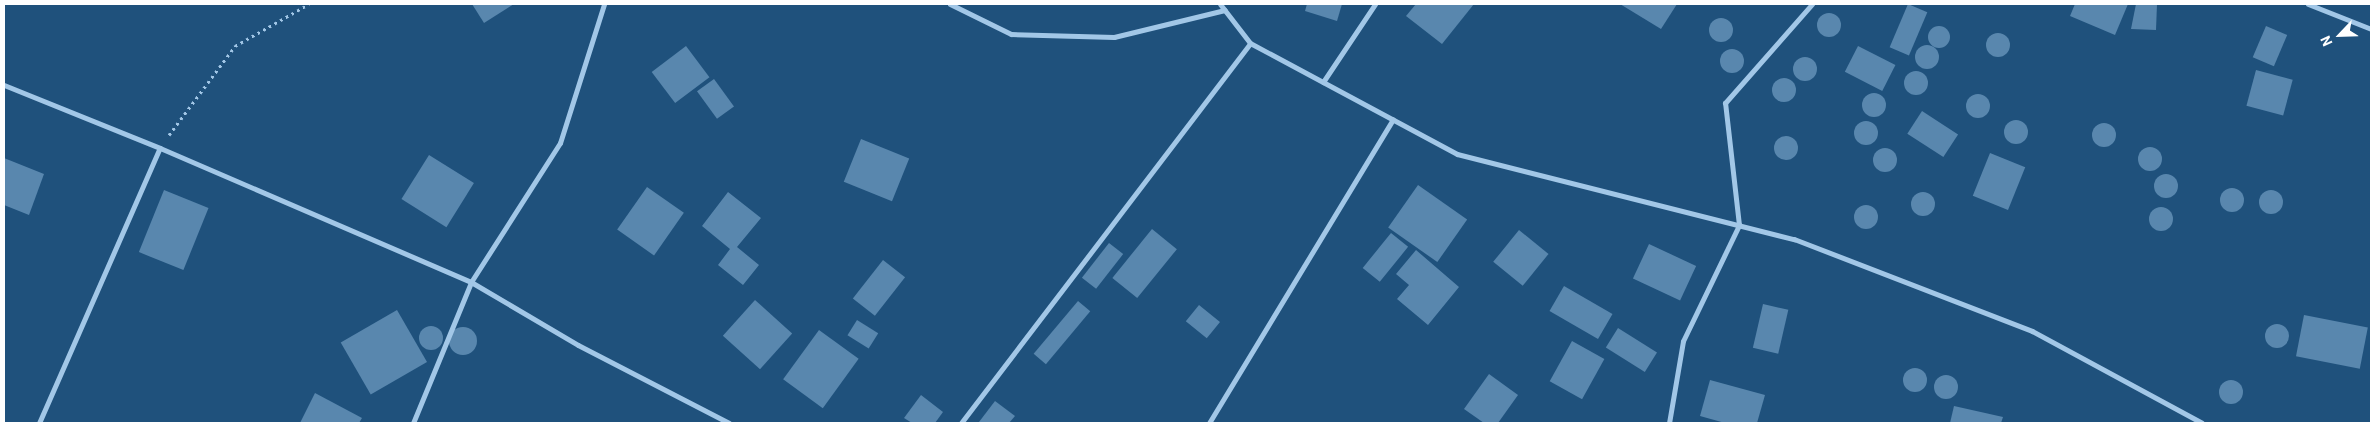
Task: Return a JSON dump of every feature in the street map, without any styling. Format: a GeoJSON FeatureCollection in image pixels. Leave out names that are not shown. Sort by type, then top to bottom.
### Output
{"type":"FeatureCollection","features":[{"type":"Feature","properties":{"kind":"street"},"geometry":{"type":"LineString","coordinates":[[413,423],[470,282],[560,144],[604,4]]}},
{"type":"Feature","properties":{"kind":"street"},"geometry":{"type":"LineString","coordinates":[[950,4],[1011,34],[1104,36],[1225,10]]}},
{"type":"Feature","properties":{"kind":"street"},"geometry":{"type":"LineString","coordinates":[[1220,4],[1250,43],[1457,154],[1794,239],[2032,331],[2202,423]]}},
{"type":"Feature","properties":{"kind":"street"},"geometry":{"type":"LineString","coordinates":[[1323,82],[1375,4]]}},
{"type":"Feature","properties":{"kind":"street"},"geometry":{"type":"LineString","coordinates":[[1670,423],[1683,341],[1739,225],[1725,103],[1812,4]]}},
{"type":"Feature","properties":{"kind":"street"},"geometry":{"type":"LineString","coordinates":[[2308,4],[2371,29]]}},
{"type":"Feature","properties":{"kind":"street"},"geometry":{"type":"LineString","coordinates":[[961,423],[1250,43]]}},
{"type":"Feature","properties":{"kind":"street"},"geometry":{"type":"LineString","coordinates":[[4,85],[160,148],[470,282],[578,345],[729,423]]}},
{"type":"Feature","properties":{"kind":"street"},"geometry":{"type":"LineString","coordinates":[[1209,423],[1392,119]]}},
{"type":"Feature","properties":{"kind":"street"},"geometry":{"type":"LineString","coordinates":[[39,423],[160,148]]}},
{"type":"Feature","properties":{"kind":"path"},"geometry":{"type":"LineString","coordinates":[[160,148],[235,46],[309,4]]}},
{"type":"Feature","properties":{"kind":"building"},"geometry":{"type":"Polygon","coordinates":[[[472,4],[514,4],[484,23],[472,4]]]}},
{"type":"Feature","properties":{"kind":"building"},"geometry":{"type":"Polygon","coordinates":[[[1307,4],[1342,4],[1337,21],[1305,11],[1307,4]]]}},
{"type":"Feature","properties":{"kind":"building"},"geometry":{"type":"Polygon","coordinates":[[[1416,4],[1474,4],[1442,44],[1406,16],[1416,4]]]}},
{"type":"Feature","properties":{"kind":"building"},"geometry":{"type":"Polygon","coordinates":[[[1620,4],[1677,4],[1661,29],[1620,4]]]}},
{"type":"Feature","properties":{"kind":"building"},"geometry":{"type":"Polygon","coordinates":[[[1908,4],[1927,12],[1909,55],[1890,47],[1908,4]]]}},
{"type":"Feature","properties":{"kind":"building"},"geometry":{"type":"Polygon","coordinates":[[[2075,4],[2128,4],[2115,35],[2070,16],[2075,4]]]}},
{"type":"Feature","properties":{"kind":"building"},"geometry":{"type":"Polygon","coordinates":[[[2136,4],[2157,4],[2156,30],[2131,29],[2136,4]]]}},
{"type":"Feature","properties":{"kind":"building"},"geometry":{"type":"Polygon","coordinates":[[[1829,13],[1834,14],[1840,20],[1840,30],[1834,36],[1829,37],[1824,36],[1818,30],[1817,25],[1818,20],[1824,14],[1829,13]]]}},
{"type":"Feature","properties":{"kind":"building"},"geometry":{"type":"Polygon","coordinates":[[[1721,18],[1726,19],[1732,25],[1732,35],[1726,41],[1721,42],[1716,41],[1710,35],[1709,30],[1710,25],[1716,19],[1721,18]]]}},
{"type":"Feature","properties":{"kind":"building"},"geometry":{"type":"Polygon","coordinates":[[[1939,26],[1947,29],[1950,37],[1947,45],[1939,48],[1931,45],[1928,37],[1931,29],[1939,26]]]}},
{"type":"Feature","properties":{"kind":"building"},"geometry":{"type":"Polygon","coordinates":[[[2266,26],[2287,35],[2274,66],[2253,57],[2266,26]]]}},
{"type":"Feature","properties":{"kind":"building"},"geometry":{"type":"Polygon","coordinates":[[[1998,33],[2003,34],[2009,40],[2009,50],[2003,56],[1998,57],[1993,56],[1987,50],[1986,45],[1987,40],[1993,34],[1998,33]]]}},
{"type":"Feature","properties":{"kind":"building"},"geometry":{"type":"Polygon","coordinates":[[[1927,45],[1932,46],[1938,52],[1938,62],[1932,68],[1927,69],[1922,68],[1916,62],[1915,57],[1916,52],[1922,46],[1927,45]]]}},
{"type":"Feature","properties":{"kind":"building"},"geometry":{"type":"Polygon","coordinates":[[[686,46],[709,77],[675,103],[652,72],[686,46]]]}},
{"type":"Feature","properties":{"kind":"building"},"geometry":{"type":"Polygon","coordinates":[[[1858,46],[1895,65],[1882,91],[1845,72],[1858,46]]]}},
{"type":"Feature","properties":{"kind":"building"},"geometry":{"type":"Polygon","coordinates":[[[1732,49],[1737,50],[1743,56],[1743,66],[1737,72],[1732,73],[1727,72],[1721,66],[1720,61],[1721,56],[1727,50],[1732,49]]]}},
{"type":"Feature","properties":{"kind":"building"},"geometry":{"type":"Polygon","coordinates":[[[1805,57],[1810,58],[1816,64],[1816,74],[1810,80],[1805,81],[1800,80],[1794,74],[1793,69],[1794,64],[1800,58],[1805,57]]]}},
{"type":"Feature","properties":{"kind":"building"},"geometry":{"type":"Polygon","coordinates":[[[2256,70],[2293,80],[2283,116],[2246,106],[2256,70]]]}},
{"type":"Feature","properties":{"kind":"building"},"geometry":{"type":"Polygon","coordinates":[[[1916,71],[1921,72],[1927,78],[1927,88],[1921,94],[1916,95],[1911,94],[1905,88],[1904,83],[1905,78],[1911,72],[1916,71]]]}},
{"type":"Feature","properties":{"kind":"building"},"geometry":{"type":"Polygon","coordinates":[[[1784,78],[1789,79],[1795,85],[1795,95],[1789,101],[1784,102],[1779,101],[1773,95],[1772,90],[1773,85],[1779,79],[1784,78]]]}},
{"type":"Feature","properties":{"kind":"building"},"geometry":{"type":"Polygon","coordinates":[[[714,79],[734,107],[717,119],[697,91],[714,79]]]}},
{"type":"Feature","properties":{"kind":"building"},"geometry":{"type":"Polygon","coordinates":[[[1874,93],[1879,94],[1885,100],[1885,110],[1879,116],[1874,117],[1869,116],[1863,110],[1862,105],[1863,100],[1869,94],[1874,93]]]}},
{"type":"Feature","properties":{"kind":"building"},"geometry":{"type":"Polygon","coordinates":[[[1978,94],[1983,95],[1989,101],[1989,111],[1983,117],[1978,118],[1973,117],[1967,111],[1966,106],[1967,101],[1973,95],[1978,94]]]}},
{"type":"Feature","properties":{"kind":"building"},"geometry":{"type":"Polygon","coordinates":[[[1922,111],[1958,134],[1943,157],[1907,134],[1922,111]]]}},
{"type":"Feature","properties":{"kind":"building"},"geometry":{"type":"Polygon","coordinates":[[[2016,120],[2021,121],[2027,127],[2027,137],[2021,143],[2016,144],[2011,143],[2005,137],[2004,132],[2005,127],[2011,121],[2016,120]]]}},
{"type":"Feature","properties":{"kind":"building"},"geometry":{"type":"Polygon","coordinates":[[[1866,121],[1871,122],[1877,128],[1877,138],[1871,144],[1866,145],[1861,144],[1855,138],[1854,133],[1855,128],[1861,122],[1866,121]]]}},
{"type":"Feature","properties":{"kind":"building"},"geometry":{"type":"Polygon","coordinates":[[[2104,123],[2109,124],[2115,130],[2115,140],[2109,146],[2104,147],[2099,146],[2093,140],[2092,135],[2093,130],[2099,124],[2104,123]]]}},
{"type":"Feature","properties":{"kind":"building"},"geometry":{"type":"Polygon","coordinates":[[[1786,136],[1791,137],[1797,143],[1797,153],[1791,159],[1786,160],[1781,159],[1775,153],[1774,148],[1775,143],[1781,137],[1786,136]]]}},
{"type":"Feature","properties":{"kind":"building"},"geometry":{"type":"Polygon","coordinates":[[[861,139],[909,158],[892,201],[844,182],[861,139]]]}},
{"type":"Feature","properties":{"kind":"building"},"geometry":{"type":"Polygon","coordinates":[[[2150,147],[2155,148],[2161,154],[2161,164],[2155,170],[2150,171],[2145,170],[2139,164],[2138,159],[2139,154],[2145,148],[2150,147]]]}},
{"type":"Feature","properties":{"kind":"building"},"geometry":{"type":"Polygon","coordinates":[[[1885,148],[1890,149],[1896,155],[1896,165],[1890,171],[1885,172],[1880,171],[1874,165],[1873,160],[1874,155],[1880,149],[1885,148]]]}},
{"type":"Feature","properties":{"kind":"building"},"geometry":{"type":"Polygon","coordinates":[[[1990,153],[2025,167],[2008,210],[1973,196],[1990,153]]]}},
{"type":"Feature","properties":{"kind":"building"},"geometry":{"type":"Polygon","coordinates":[[[429,155],[474,183],[446,227],[401,199],[429,155]]]}},
{"type":"Feature","properties":{"kind":"building"},"geometry":{"type":"Polygon","coordinates":[[[4,158],[44,174],[29,215],[4,205],[4,158]]]}},
{"type":"Feature","properties":{"kind":"building"},"geometry":{"type":"Polygon","coordinates":[[[2166,174],[2171,175],[2177,181],[2177,191],[2171,197],[2166,198],[2161,197],[2155,191],[2154,186],[2155,181],[2161,175],[2166,174]]]}},
{"type":"Feature","properties":{"kind":"building"},"geometry":{"type":"Polygon","coordinates":[[[1418,185],[1467,219],[1437,262],[1388,228],[1418,185]]]}},
{"type":"Feature","properties":{"kind":"building"},"geometry":{"type":"Polygon","coordinates":[[[647,187],[684,213],[654,255],[617,230],[647,187]]]}},
{"type":"Feature","properties":{"kind":"building"},"geometry":{"type":"Polygon","coordinates":[[[2232,188],[2237,189],[2243,195],[2243,205],[2237,211],[2232,212],[2227,211],[2221,205],[2220,200],[2221,195],[2227,189],[2232,188]]]}},
{"type":"Feature","properties":{"kind":"building"},"geometry":{"type":"Polygon","coordinates":[[[164,190],[209,208],[183,270],[139,252],[164,190]]]}},
{"type":"Feature","properties":{"kind":"building"},"geometry":{"type":"Polygon","coordinates":[[[2271,190],[2276,191],[2282,197],[2282,207],[2276,213],[2271,214],[2266,213],[2260,207],[2259,202],[2260,197],[2266,191],[2271,190]]]}},
{"type":"Feature","properties":{"kind":"building"},"geometry":{"type":"Polygon","coordinates":[[[728,192],[761,218],[737,247],[759,265],[743,285],[718,265],[730,249],[702,226],[728,192]]]}},
{"type":"Feature","properties":{"kind":"building"},"geometry":{"type":"Polygon","coordinates":[[[1923,192],[1928,193],[1934,199],[1934,209],[1928,215],[1923,216],[1918,215],[1912,209],[1911,204],[1912,199],[1918,193],[1923,192]]]}},
{"type":"Feature","properties":{"kind":"building"},"geometry":{"type":"Polygon","coordinates":[[[1866,205],[1871,206],[1877,212],[1877,222],[1871,228],[1866,229],[1861,228],[1855,222],[1854,217],[1855,212],[1861,206],[1866,205]]]}},
{"type":"Feature","properties":{"kind":"building"},"geometry":{"type":"Polygon","coordinates":[[[2161,207],[2166,208],[2172,214],[2172,224],[2166,230],[2161,231],[2156,230],[2150,224],[2149,219],[2150,214],[2156,208],[2161,207]]]}},
{"type":"Feature","properties":{"kind":"building"},"geometry":{"type":"Polygon","coordinates":[[[1152,229],[1177,249],[1137,298],[1112,278],[1152,229]]]}},
{"type":"Feature","properties":{"kind":"building"},"geometry":{"type":"Polygon","coordinates":[[[1519,230],[1549,254],[1523,286],[1493,262],[1519,230]]]}},
{"type":"Feature","properties":{"kind":"building"},"geometry":{"type":"Polygon","coordinates":[[[1391,233],[1408,247],[1380,282],[1363,268],[1391,233]]]}},
{"type":"Feature","properties":{"kind":"building"},"geometry":{"type":"Polygon","coordinates":[[[1109,243],[1123,254],[1096,289],[1082,278],[1109,243]]]}},
{"type":"Feature","properties":{"kind":"building"},"geometry":{"type":"Polygon","coordinates":[[[1649,244],[1696,266],[1680,300],[1633,278],[1649,244]]]}},
{"type":"Feature","properties":{"kind":"building"},"geometry":{"type":"Polygon","coordinates":[[[1416,250],[1459,287],[1428,325],[1397,299],[1409,285],[1396,274],[1416,250]]]}},
{"type":"Feature","properties":{"kind":"building"},"geometry":{"type":"Polygon","coordinates":[[[883,260],[905,277],[875,316],[853,299],[883,260]]]}},
{"type":"Feature","properties":{"kind":"building"},"geometry":{"type":"Polygon","coordinates":[[[1564,286],[1612,314],[1598,339],[1550,311],[1564,286]]]}},
{"type":"Feature","properties":{"kind":"building"},"geometry":{"type":"Polygon","coordinates":[[[755,300],[792,333],[760,369],[723,336],[755,300]]]}},
{"type":"Feature","properties":{"kind":"building"},"geometry":{"type":"Polygon","coordinates":[[[1078,301],[1090,311],[1046,364],[1034,354],[1078,301]]]}},
{"type":"Feature","properties":{"kind":"building"},"geometry":{"type":"Polygon","coordinates":[[[1763,304],[1788,310],[1778,354],[1753,348],[1763,304]]]}},
{"type":"Feature","properties":{"kind":"building"},"geometry":{"type":"Polygon","coordinates":[[[1199,305],[1220,322],[1207,338],[1186,321],[1199,305]]]}},
{"type":"Feature","properties":{"kind":"building"},"geometry":{"type":"Polygon","coordinates":[[[397,310],[427,362],[371,394],[341,342],[397,310]]]}},
{"type":"Feature","properties":{"kind":"building"},"geometry":{"type":"Polygon","coordinates":[[[2304,315],[2368,327],[2360,369],[2296,356],[2304,315]]]}},
{"type":"Feature","properties":{"kind":"building"},"geometry":{"type":"Polygon","coordinates":[[[857,320],[878,333],[869,349],[847,335],[857,320]]]}},
{"type":"Feature","properties":{"kind":"building"},"geometry":{"type":"Polygon","coordinates":[[[2277,324],[2282,325],[2288,331],[2288,341],[2282,347],[2277,348],[2272,347],[2266,341],[2265,336],[2266,331],[2272,325],[2277,324]]]}},
{"type":"Feature","properties":{"kind":"building"},"geometry":{"type":"Polygon","coordinates":[[[431,326],[439,330],[443,338],[439,346],[431,350],[423,346],[419,338],[423,330],[431,326]]]}},
{"type":"Feature","properties":{"kind":"building"},"geometry":{"type":"Polygon","coordinates":[[[463,327],[473,331],[477,341],[473,351],[463,355],[453,351],[449,341],[453,331],[463,327]]]}},
{"type":"Feature","properties":{"kind":"building"},"geometry":{"type":"Polygon","coordinates":[[[1618,328],[1657,352],[1645,372],[1606,348],[1618,328]]]}},
{"type":"Feature","properties":{"kind":"building"},"geometry":{"type":"Polygon","coordinates":[[[819,330],[859,359],[823,408],[783,379],[819,330]]]}},
{"type":"Feature","properties":{"kind":"building"},"geometry":{"type":"Polygon","coordinates":[[[1572,341],[1604,359],[1582,399],[1550,381],[1572,341]]]}},
{"type":"Feature","properties":{"kind":"building"},"geometry":{"type":"Polygon","coordinates":[[[1915,368],[1920,369],[1926,375],[1926,385],[1920,391],[1915,392],[1910,391],[1904,385],[1903,380],[1904,375],[1910,369],[1915,368]]]}},
{"type":"Feature","properties":{"kind":"building"},"geometry":{"type":"Polygon","coordinates":[[[1489,374],[1518,395],[1498,423],[1484,423],[1464,409],[1489,374]]]}},
{"type":"Feature","properties":{"kind":"building"},"geometry":{"type":"Polygon","coordinates":[[[1946,375],[1951,376],[1957,382],[1957,392],[1951,398],[1946,399],[1941,398],[1935,392],[1934,387],[1935,382],[1941,376],[1946,375]]]}},
{"type":"Feature","properties":{"kind":"building"},"geometry":{"type":"Polygon","coordinates":[[[1710,380],[1765,395],[1757,423],[1725,423],[1700,416],[1710,380]]]}},
{"type":"Feature","properties":{"kind":"building"},"geometry":{"type":"Polygon","coordinates":[[[2231,380],[2236,381],[2242,387],[2242,397],[2236,403],[2231,404],[2226,403],[2220,397],[2219,392],[2220,387],[2226,381],[2231,380]]]}},
{"type":"Feature","properties":{"kind":"building"},"geometry":{"type":"Polygon","coordinates":[[[315,393],[362,418],[359,423],[300,423],[315,393]]]}},
{"type":"Feature","properties":{"kind":"building"},"geometry":{"type":"Polygon","coordinates":[[[921,395],[943,412],[935,423],[912,423],[904,418],[921,395]]]}},
{"type":"Feature","properties":{"kind":"building"},"geometry":{"type":"Polygon","coordinates":[[[995,401],[1015,416],[1009,423],[979,422],[995,401]]]}},
{"type":"Feature","properties":{"kind":"building"},"geometry":{"type":"Polygon","coordinates":[[[1954,406],[2003,417],[2001,423],[1950,423],[1954,406]]]}}]}
